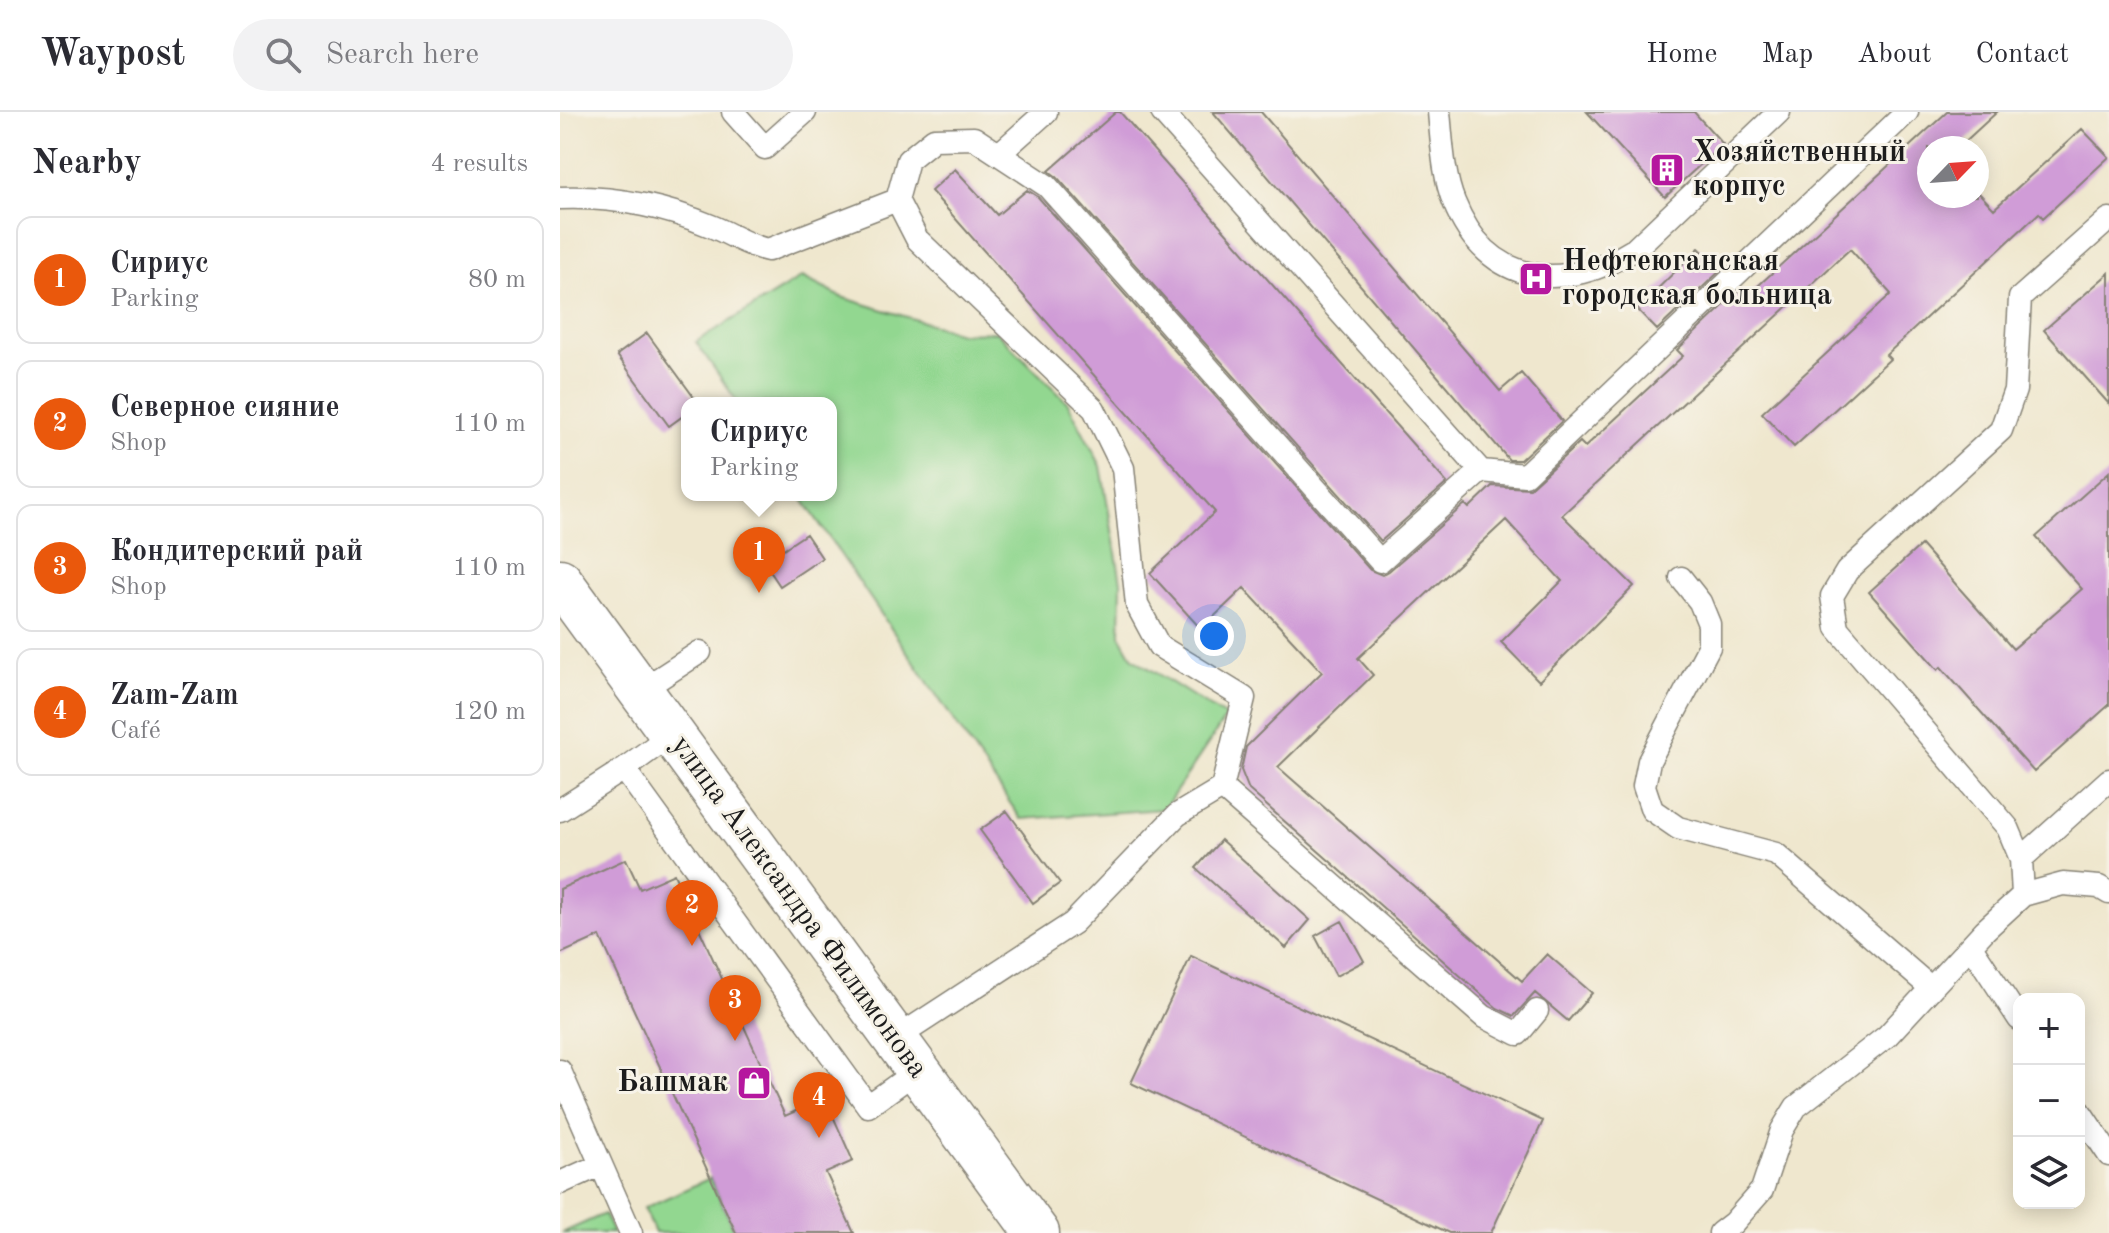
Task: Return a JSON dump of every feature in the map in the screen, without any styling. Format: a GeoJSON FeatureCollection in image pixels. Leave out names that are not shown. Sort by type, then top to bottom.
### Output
{"type":"FeatureCollection","features":[{"type":"Feature","properties":{"kind":"main road","name":"улица Александра Филимонова"},"geometry":{"type":"LineString","coordinates":[[560,581],[1037,1233]]}},
{"type":"Feature","properties":{"kind":"lane"},"geometry":{"type":"LineString","coordinates":[[733,112],[765,148],[805,112]]}},
{"type":"Feature","properties":{"kind":"lane"},"geometry":{"type":"LineString","coordinates":[[999,154],[1046,112]]}},
{"type":"Feature","properties":{"kind":"lane"},"geometry":{"type":"LineString","coordinates":[[1162,112],[1481,471],[1525,475],[1907,112]]}},
{"type":"Feature","properties":{"kind":"lane"},"geometry":{"type":"LineString","coordinates":[[1439,112],[1446,172],[1453,200],[1464,223],[1483,246],[1507,266],[1539,277],[1574,276],[1610,265],[1635,249],[1779,112]]}},
{"type":"Feature","properties":{"kind":"lane"},"geometry":{"type":"LineString","coordinates":[[624,769],[868,1106],[906,1054],[1073,923],[1177,815],[1222,788],[1244,698],[1159,646],[1137,605],[1123,468],[1094,409],[917,239],[897,200],[908,160],[934,139],[974,138],[1047,186],[1380,561],[1481,471]]}},
{"type":"Feature","properties":{"kind":"lane"},"geometry":{"type":"LineString","coordinates":[[560,198],[589,197],[649,204],[768,250],[897,200]]}},
{"type":"Feature","properties":{"kind":"lane"},"geometry":{"type":"LineString","coordinates":[[2023,895],[2021,859],[2008,828],[1837,628],[1832,596],[1847,571],[2001,430],[2015,390],[2020,298],[2109,219]]}},
{"type":"Feature","properties":{"kind":"lane"},"geometry":{"type":"LineString","coordinates":[[1681,578],[1705,613],[1709,624],[1709,647],[1649,761],[1644,786],[1652,810],[1678,828],[1776,854],[1931,988]]}},
{"type":"Feature","properties":{"kind":"lane"},"geometry":{"type":"LineString","coordinates":[[640,691],[700,652]]}},
{"type":"Feature","properties":{"kind":"lane"},"geometry":{"type":"LineString","coordinates":[[560,810],[672,734]]}},
{"type":"Feature","properties":{"kind":"lane"},"geometry":{"type":"LineString","coordinates":[[2021,859],[2109,780]]}},
{"type":"Feature","properties":{"kind":"lane"},"geometry":{"type":"LineString","coordinates":[[1222,788],[1483,1016],[1518,1034],[1537,1011]]}},
{"type":"Feature","properties":{"kind":"lane"},"geometry":{"type":"LineString","coordinates":[[1720,1233],[1762,1190],[1782,1130],[1796,1107],[1887,1036],[2023,895],[2063,884],[2099,887],[2109,893]]}},
{"type":"Feature","properties":{"kind":"lane"},"geometry":{"type":"LineString","coordinates":[[1971,946],[2013,1010]]}},
{"type":"Feature","properties":{"kind":"lane"},"geometry":{"type":"LineString","coordinates":[[560,1071],[631,1233]]}},
{"type":"Feature","properties":{"kind":"lane"},"geometry":{"type":"LineString","coordinates":[[2085,1119],[2109,1155]]}},
{"type":"Feature","properties":{"kind":"lane"},"geometry":{"type":"LineString","coordinates":[[560,1183],[600,1165]]}},
{"type":"Feature","properties":{"kind":"green space"},"geometry":{"type":"Polygon","coordinates":[[[802,277],[841,297],[960,333],[997,332],[1068,403],[1101,466],[1121,582],[1120,635],[1133,658],[1226,717],[1164,809],[1021,819],[804,501],[837,501],[837,397],[734,397],[696,342],[802,277]]]}},
{"type":"Feature","properties":{"kind":"green space"},"geometry":{"type":"Polygon","coordinates":[[[710,1178],[736,1233],[655,1233],[644,1208],[710,1178]]]}},
{"type":"Feature","properties":{"kind":"green space"},"geometry":{"type":"Polygon","coordinates":[[[604,1214],[613,1233],[562,1233],[604,1214]]]}},
{"type":"Feature","properties":{"kind":"building"},"geometry":{"type":"Polygon","coordinates":[[[1116,112],[1120,112],[1447,483],[1381,541],[1049,171],[1116,112]]]}},
{"type":"Feature","properties":{"kind":"building"},"geometry":{"type":"Polygon","coordinates":[[[1213,112],[1261,112],[1500,391],[1521,373],[1562,421],[1520,460],[1509,460],[1213,112]]]}},
{"type":"Feature","properties":{"kind":"building","name":"Хозяйственный корпус"},"geometry":{"type":"Polygon","coordinates":[[[1587,112],[1694,112],[1723,144],[1665,197],[1587,112]]]}},
{"type":"Feature","properties":{"kind":"building"},"geometry":{"type":"Polygon","coordinates":[[[1947,112],[1997,112],[1971,136],[1921,136],[1947,112]]]}},
{"type":"Feature","properties":{"kind":"building"},"geometry":{"type":"Polygon","coordinates":[[[2082,129],[2109,157],[2043,218],[2039,213],[1886,355],[1890,359],[1794,447],[1762,413],[1891,294],[1850,249],[1562,515],[1634,586],[1539,681],[1501,642],[1562,581],[1506,520],[1358,658],[1373,675],[1278,767],[1522,981],[1547,954],[1592,993],[1568,1021],[1535,993],[1514,1016],[1497,1008],[1249,790],[1241,770],[1246,747],[1322,672],[1244,588],[1201,629],[1150,573],[1215,512],[931,191],[955,169],[997,215],[1027,190],[1038,197],[1370,570],[1382,575],[1465,504],[1469,508],[1492,486],[1530,488],[1580,442],[1585,447],[1683,356],[1677,350],[1741,289],[1747,296],[1917,140],[1917,208],[1989,208],[1989,204],[1994,209],[2082,129]]]}},
{"type":"Feature","properties":{"kind":"building"},"geometry":{"type":"Polygon","coordinates":[[[1699,248],[1721,270],[1657,330],[1637,309],[1699,248]]]}},
{"type":"Feature","properties":{"kind":"building"},"geometry":{"type":"Polygon","coordinates":[[[2109,273],[2109,404],[2044,330],[2109,273]]]}},
{"type":"Feature","properties":{"kind":"building"},"geometry":{"type":"Polygon","coordinates":[[[647,333],[694,397],[681,397],[681,417],[669,426],[617,355],[647,333]]]}},
{"type":"Feature","properties":{"kind":"building"},"geometry":{"type":"Polygon","coordinates":[[[2109,472],[2109,705],[2034,772],[1869,592],[1921,545],[2013,649],[2082,589],[2036,537],[2109,472]]]}},
{"type":"Feature","properties":{"kind":"building"},"geometry":{"type":"Polygon","coordinates":[[[806,534],[822,558],[780,586],[764,562],[806,534]]]}},
{"type":"Feature","properties":{"kind":"building"},"geometry":{"type":"Polygon","coordinates":[[[1007,811],[1060,883],[1033,903],[980,830],[1007,811]]]}},
{"type":"Feature","properties":{"kind":"building"},"geometry":{"type":"Polygon","coordinates":[[[1221,840],[1310,920],[1286,948],[1196,868],[1221,840]]]}},
{"type":"Feature","properties":{"kind":"building"},"geometry":{"type":"Polygon","coordinates":[[[626,859],[640,889],[674,874],[785,1116],[825,1098],[853,1161],[826,1173],[854,1233],[736,1233],[600,936],[560,954],[560,889],[626,859]]]}},
{"type":"Feature","properties":{"kind":"building"},"geometry":{"type":"Polygon","coordinates":[[[1342,921],[1364,961],[1336,976],[1315,936],[1342,921]]]}},
{"type":"Feature","properties":{"kind":"building"},"geometry":{"type":"Polygon","coordinates":[[[1191,956],[1543,1121],[1491,1233],[1449,1233],[1131,1083],[1191,956]]]}},
{"type":"Feature","properties":{"kind":"place","name":"Хозяйственный корпус"},"geometry":{"type":"Point","coordinates":[1667,170]}},
{"type":"Feature","properties":{"kind":"place","name":"Нефтеюганская городская больница"},"geometry":{"type":"Point","coordinates":[1536,279]}},
{"type":"Feature","properties":{"kind":"place","name":"Сириус"},"geometry":{"type":"Point","coordinates":[759,593]}},
{"type":"Feature","properties":{"kind":"place","name":"Северное сияние"},"geometry":{"type":"Point","coordinates":[692,946]}},
{"type":"Feature","properties":{"kind":"place","name":"Кондитерский рай"},"geometry":{"type":"Point","coordinates":[735,1041]}},
{"type":"Feature","properties":{"kind":"place","name":"Башмак"},"geometry":{"type":"Point","coordinates":[754,1083]}},
{"type":"Feature","properties":{"kind":"place","name":"Zam-Zam"},"geometry":{"type":"Point","coordinates":[819,1138]}}]}
